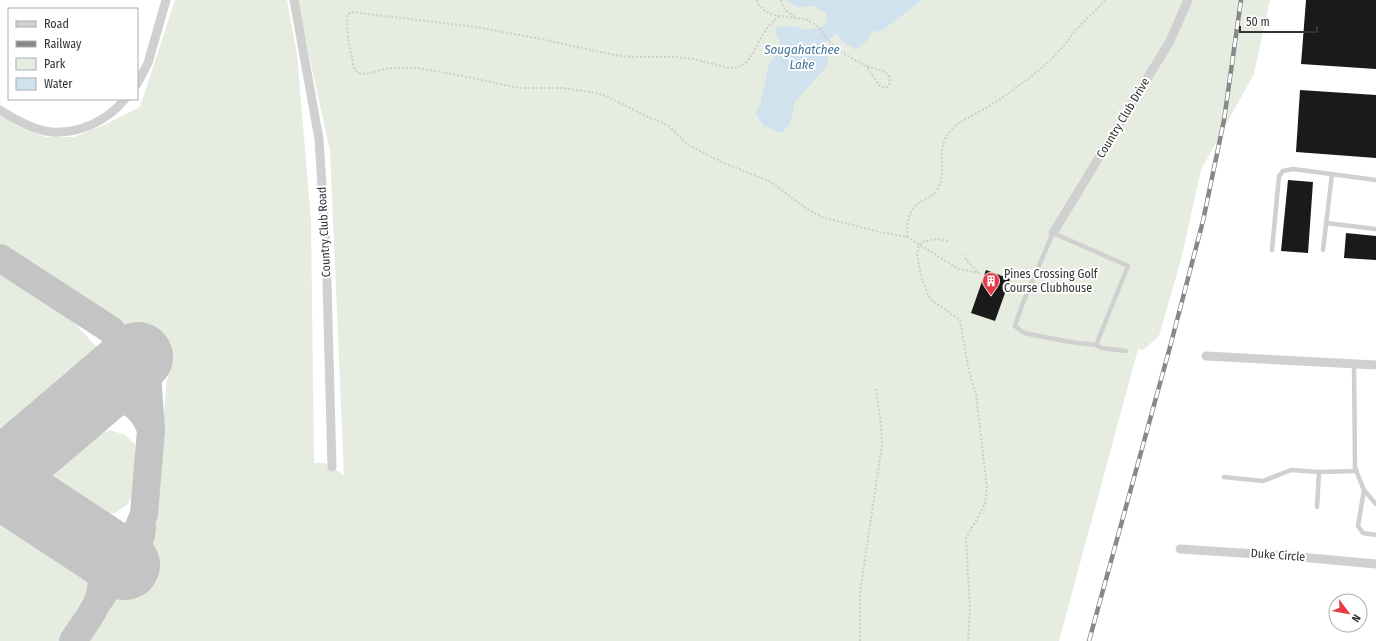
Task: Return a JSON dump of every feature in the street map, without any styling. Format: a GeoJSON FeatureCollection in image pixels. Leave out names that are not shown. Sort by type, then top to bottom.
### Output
{"type":"FeatureCollection","features":[{"type":"Feature","properties":{"kind":"street"},"geometry":{"type":"LineString","coordinates":[[138,82],[148,63],[166,0]]}},
{"type":"Feature","properties":{"kind":"street","name":"Country Club Road"},"geometry":{"type":"LineString","coordinates":[[294,0],[319,139],[326,246],[332,467]]}},
{"type":"Feature","properties":{"kind":"street","name":"Country Club Drive"},"geometry":{"type":"LineString","coordinates":[[1053,233],[1170,41],[1188,0]]}},
{"type":"Feature","properties":{"kind":"street"},"geometry":{"type":"LineString","coordinates":[[0,110],[26,124],[50,132],[62,132],[76,130],[100,121],[124,100]]}},
{"type":"Feature","properties":{"kind":"street"},"geometry":{"type":"LineString","coordinates":[[1206,356],[1376,365]]}},
{"type":"Feature","properties":{"kind":"street","name":"Duke Circle"},"geometry":{"type":"LineString","coordinates":[[1180,549],[1289,556],[1376,564]]}},
{"type":"Feature","properties":{"kind":"lane"},"geometry":{"type":"LineString","coordinates":[[1272,250],[1279,176],[1283,171],[1293,169],[1376,180]]}},
{"type":"Feature","properties":{"kind":"lane"},"geometry":{"type":"LineString","coordinates":[[1323,250],[1332,174]]}},
{"type":"Feature","properties":{"kind":"lane"},"geometry":{"type":"LineString","coordinates":[[1326,223],[1376,229]]}},
{"type":"Feature","properties":{"kind":"lane"},"geometry":{"type":"LineString","coordinates":[[1096,345],[1128,266],[1053,233],[1022,305],[1016,326],[1024,334],[1126,351]]}},
{"type":"Feature","properties":{"kind":"lane"},"geometry":{"type":"LineString","coordinates":[[1354,364],[1355,468],[1364,490],[1376,504]]}},
{"type":"Feature","properties":{"kind":"lane"},"geometry":{"type":"LineString","coordinates":[[1224,477],[1263,481],[1291,470],[1357,472]]}},
{"type":"Feature","properties":{"kind":"lane"},"geometry":{"type":"LineString","coordinates":[[1317,506],[1319,472]]}},
{"type":"Feature","properties":{"kind":"lane"},"geometry":{"type":"LineString","coordinates":[[1364,490],[1358,526],[1363,533],[1376,535]]}},
{"type":"Feature","properties":{"kind":"path"},"geometry":{"type":"LineString","coordinates":[[757,0],[758,4],[764,10],[779,16],[805,19],[817,26],[837,50],[866,66],[883,71],[889,75],[890,83],[887,87],[885,88],[879,85],[866,66]]}},
{"type":"Feature","properties":{"kind":"path"},"geometry":{"type":"LineString","coordinates":[[781,0],[788,13],[796,18]]}},
{"type":"Feature","properties":{"kind":"path"},"geometry":{"type":"LineString","coordinates":[[907,237],[907,224],[912,209],[918,203],[931,196],[940,186],[943,142],[951,130],[958,124],[998,101],[1040,69],[1059,52],[1078,28],[1106,0]]}},
{"type":"Feature","properties":{"kind":"path"},"geometry":{"type":"LineString","coordinates":[[779,16],[770,23],[750,59],[735,68],[729,68],[694,59],[675,57],[619,56],[476,27],[351,12],[347,16],[354,68],[358,72],[365,74],[391,68],[418,68],[458,74],[519,88],[563,88],[596,92],[670,127],[688,145],[722,162],[771,182],[807,209],[822,217],[879,232],[907,237],[960,269],[979,273],[966,260],[965,255]]}},
{"type":"Feature","properties":{"kind":"path"},"geometry":{"type":"LineString","coordinates":[[948,242],[938,239],[926,240],[919,245],[917,254],[922,280],[930,300],[960,320],[969,372],[976,394],[987,488],[985,504],[966,538],[970,608],[968,641]]}},
{"type":"Feature","properties":{"kind":"path"},"geometry":{"type":"LineString","coordinates":[[860,641],[860,592],[882,445],[882,424],[876,388]]}},
{"type":"Feature","properties":{"kind":"green space"},"geometry":{"type":"Polygon","coordinates":[[[175,0],[287,0],[297,54],[311,220],[314,463],[325,463],[344,475],[330,151],[297,0],[1270,0],[1254,74],[1201,170],[1182,256],[1159,336],[1143,350],[1138,349],[1059,641],[87,641],[153,541],[167,379],[169,377],[124,328],[0,248],[0,114],[18,126],[46,137],[74,137],[106,124],[140,107],[175,0]]]}},
{"type":"Feature","properties":{"kind":"green space"},"geometry":{"type":"Polygon","coordinates":[[[0,268],[70,318],[102,353],[87,378],[81,383],[70,369],[0,430],[0,268]]]}},
{"type":"Feature","properties":{"kind":"green space"},"geometry":{"type":"Polygon","coordinates":[[[111,430],[125,435],[135,445],[137,457],[134,493],[127,505],[115,513],[89,513],[44,484],[101,434],[111,430]]]}},
{"type":"Feature","properties":{"kind":"green space"},"geometry":{"type":"Polygon","coordinates":[[[8,515],[80,563],[86,574],[88,584],[84,604],[59,641],[0,641],[0,522],[8,515]]]}},
{"type":"Feature","properties":{"kind":"water","name":"Sougahatchee Lake"},"geometry":{"type":"Polygon","coordinates":[[[786,0],[922,0],[883,30],[872,32],[866,41],[857,49],[846,45],[837,33],[825,43],[829,56],[827,66],[795,102],[790,123],[782,133],[764,126],[755,113],[760,105],[769,64],[779,51],[780,41],[776,36],[776,28],[788,26],[813,29],[822,26],[827,22],[826,13],[813,6],[797,7],[786,0]]]}},
{"type":"Feature","properties":{"kind":"building"},"geometry":{"type":"Polygon","coordinates":[[[1306,0],[1376,0],[1376,69],[1301,64],[1306,0]]]}},
{"type":"Feature","properties":{"kind":"building"},"geometry":{"type":"Polygon","coordinates":[[[1300,90],[1376,95],[1376,158],[1296,152],[1300,90]]]}},
{"type":"Feature","properties":{"kind":"building"},"geometry":{"type":"Polygon","coordinates":[[[1288,180],[1313,182],[1308,253],[1281,251],[1288,180]]]}},
{"type":"Feature","properties":{"kind":"building"},"geometry":{"type":"Polygon","coordinates":[[[1346,233],[1376,236],[1376,260],[1344,258],[1346,233]]]}},
{"type":"Feature","properties":{"kind":"building","name":"Pines Crossing Golf Course Clubhouse"},"geometry":{"type":"Polygon","coordinates":[[[986,270],[1010,279],[995,321],[971,313],[986,270]]]}},
{"type":"Feature","properties":{"kind":"taxiway"},"geometry":{"type":"LineString","coordinates":[[0,258],[111,330],[119,344],[120,357],[115,370],[107,383]]}},
{"type":"Feature","properties":{"kind":"taxiway"},"geometry":{"type":"LineString","coordinates":[[118,338],[147,375],[151,429]]}},
{"type":"Feature","properties":{"kind":"taxiway"},"geometry":{"type":"LineString","coordinates":[[73,641],[93,611],[100,592],[102,576],[96,546],[112,545],[129,539],[138,529],[144,514],[151,430],[146,418],[140,410],[124,400],[105,399],[83,404]]}},
{"type":"Feature","properties":{"kind":"taxiway"},"geometry":{"type":"LineString","coordinates":[[100,599],[141,536],[142,527]]}},
{"type":"Feature","properties":{"kind":"runway"},"geometry":{"type":"LineString","coordinates":[[0,475],[138,357]]}},
{"type":"Feature","properties":{"kind":"runway"},"geometry":{"type":"LineString","coordinates":[[0,483],[125,565]]}},
{"type":"Feature","properties":{"kind":"railway"},"geometry":{"type":"LineString","coordinates":[[1089,641],[1203,221],[1224,120],[1241,0]]}},
{"type":"Feature","properties":{"kind":"place","name":"Pines Crossing Golf Course Clubhouse"},"geometry":{"type":"Point","coordinates":[991,296]}}]}
